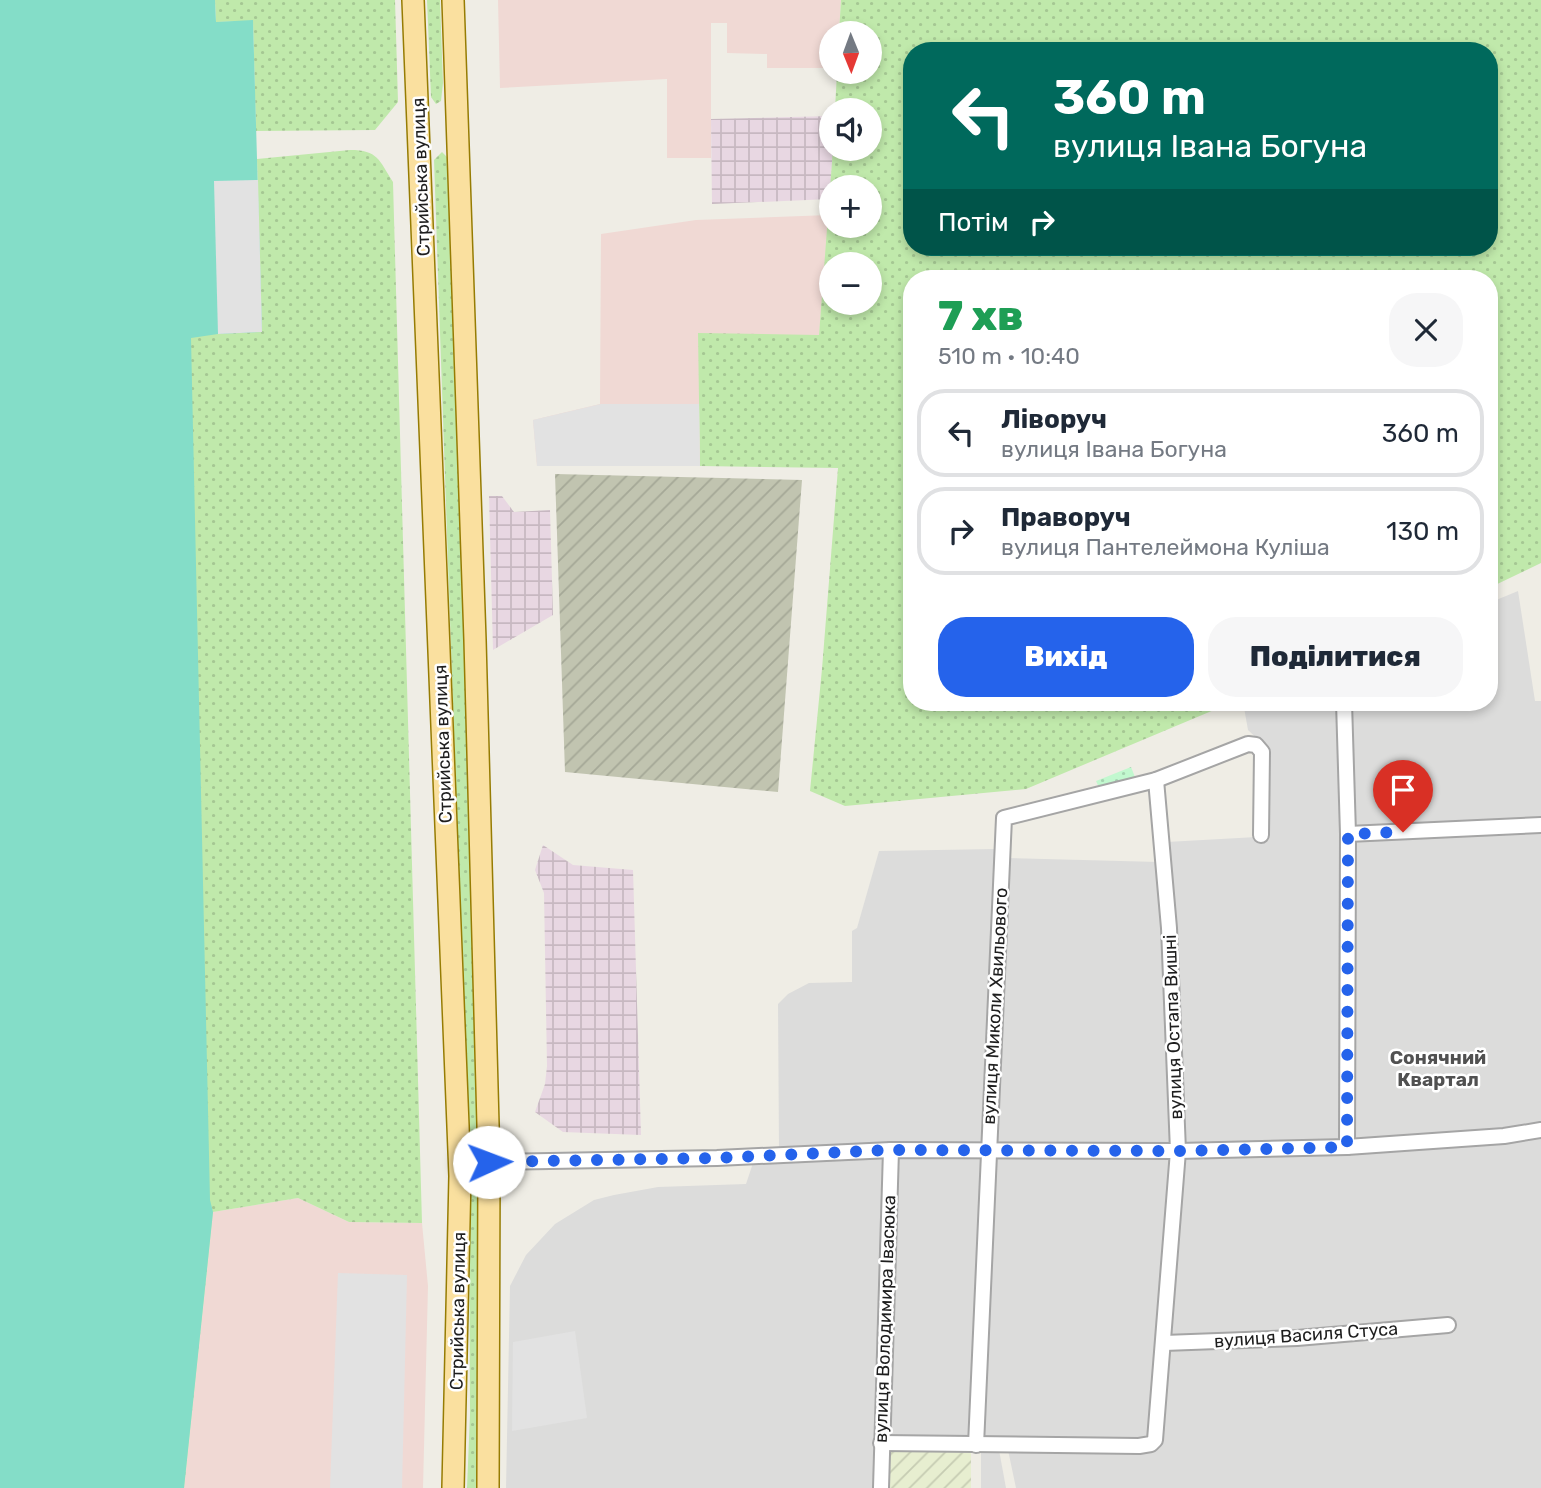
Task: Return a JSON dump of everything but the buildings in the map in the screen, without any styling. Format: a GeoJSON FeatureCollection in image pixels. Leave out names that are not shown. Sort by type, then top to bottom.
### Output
{"type":"FeatureCollection","features":[{"type":"Feature","properties":{"kind":"main road","name":"Стрийська вулиця"},"geometry":{"type":"LineString","coordinates":[[413,0],[460,1176],[453,1488]]}},
{"type":"Feature","properties":{"kind":"main road","name":"Стрийська вулиця"},"geometry":{"type":"LineString","coordinates":[[453,0],[475,640],[489,1162],[488,1488]]}},
{"type":"Feature","properties":{"kind":"street"},"geometry":{"type":"LineString","coordinates":[[1344,711],[1348,834],[1347,1147]]}},
{"type":"Feature","properties":{"kind":"street"},"geometry":{"type":"LineString","coordinates":[[1156,780],[1248,744],[1256,745],[1262,752],[1261,835]]}},
{"type":"Feature","properties":{"kind":"street","name":"вулиця Миколи Хвильового"},"geometry":{"type":"LineString","coordinates":[[976,1445],[1004,818],[1156,780]]}},
{"type":"Feature","properties":{"kind":"street","name":"вулиця Остапа Вишні"},"geometry":{"type":"LineString","coordinates":[[976,1445],[1139,1446],[1151,1444],[1155,1440],[1178,1151],[1170,928],[1156,780]]}},
{"type":"Feature","properties":{"kind":"street"},"geometry":{"type":"LineString","coordinates":[[1348,834],[1541,825]]}},
{"type":"Feature","properties":{"kind":"street"},"geometry":{"type":"LineString","coordinates":[[489,1162],[717,1158],[891,1150],[1178,1151],[1347,1147],[1504,1136],[1541,1130]]}},
{"type":"Feature","properties":{"kind":"street","name":"вулиця Володимира Івасюка"},"geometry":{"type":"LineString","coordinates":[[881,1488],[891,1150]]}},
{"type":"Feature","properties":{"kind":"street","name":"вулиця Василя Стуса"},"geometry":{"type":"LineString","coordinates":[[1164,1343],[1297,1338],[1448,1325]]}},
{"type":"Feature","properties":{"kind":"street"},"geometry":{"type":"LineString","coordinates":[[881,1443],[976,1445]]}},
{"type":"Feature","properties":{"kind":"shaded area"},"geometry":{"type":"Polygon","coordinates":[[[498,0],[841,0],[840,21],[819,21],[819,68],[767,68],[767,54],[727,53],[727,23],[711,23],[711,158],[667,158],[667,79],[500,88],[498,0]]]}},
{"type":"Feature","properties":{"kind":"shaded area"},"geometry":{"type":"Polygon","coordinates":[[[819,116],[819,161],[832,161],[831,175],[819,175],[819,199],[712,204],[711,119],[819,116]]]}},
{"type":"Feature","properties":{"kind":"shaded area"},"geometry":{"type":"Polygon","coordinates":[[[258,180],[262,332],[218,334],[214,181],[258,180]]]}},
{"type":"Feature","properties":{"kind":"shaded area"},"geometry":{"type":"Polygon","coordinates":[[[819,215],[819,238],[827,238],[826,252],[819,252],[819,336],[699,404],[700,466],[537,466],[533,420],[600,404],[601,234],[696,220],[819,215]]]}},
{"type":"Feature","properties":{"kind":"shaded area"},"geometry":{"type":"Polygon","coordinates":[[[601,404],[699,404],[700,466],[537,466],[533,420],[601,404]]]}},
{"type":"Feature","properties":{"kind":"shaded area"},"geometry":{"type":"Polygon","coordinates":[[[555,474],[802,480],[778,792],[565,772],[555,474]]]}},
{"type":"Feature","properties":{"kind":"shaded area"},"geometry":{"type":"Polygon","coordinates":[[[489,496],[502,496],[514,512],[550,510],[553,615],[493,650],[489,496]]]}},
{"type":"Feature","properties":{"kind":"shaded area"},"geometry":{"type":"Polygon","coordinates":[[[1518,591],[1535,701],[1541,701],[1541,820],[1352,829],[1348,711],[1498,711],[1498,599],[1518,591]]]}},
{"type":"Feature","properties":{"kind":"shaded area"},"geometry":{"type":"Polygon","coordinates":[[[1245,711],[1338,711],[1343,837],[1342,1142],[1182,1146],[1167,842],[1257,837],[1266,747],[1248,730],[1245,711]]]}},
{"type":"Feature","properties":{"kind":"shaded area"},"geometry":{"type":"Polygon","coordinates":[[[1541,830],[1541,1125],[1502,1131],[1351,1142],[1352,839],[1541,830]]]}},
{"type":"Feature","properties":{"kind":"shaded area"},"geometry":{"type":"Polygon","coordinates":[[[543,845],[573,865],[633,870],[641,1135],[563,1132],[535,1112],[545,1084],[547,1066],[544,893],[535,870],[543,845]]]}},
{"type":"Feature","properties":{"kind":"shaded area"},"geometry":{"type":"Polygon","coordinates":[[[995,849],[984,1146],[779,1149],[778,1004],[788,994],[809,983],[852,982],[852,931],[857,928],[879,851],[995,849]]]}},
{"type":"Feature","properties":{"kind":"shaded area"},"geometry":{"type":"Polygon","coordinates":[[[1005,858],[1159,862],[1165,929],[1173,1146],[994,1146],[1005,858]]]}},
{"type":"Feature","properties":{"kind":"shaded area"},"geometry":{"type":"Polygon","coordinates":[[[1541,1135],[1541,1488],[1016,1488],[1008,1450],[1148,1450],[1182,1156],[1541,1135]]]}},
{"type":"Feature","properties":{"kind":"shaded area"},"geometry":{"type":"Polygon","coordinates":[[[886,1155],[876,1488],[506,1488],[510,1286],[526,1255],[555,1224],[594,1200],[614,1195],[658,1187],[746,1184],[754,1160],[886,1155]]]}},
{"type":"Feature","properties":{"kind":"shaded area"},"geometry":{"type":"Polygon","coordinates":[[[895,1155],[984,1156],[972,1440],[886,1438],[895,1155]]]}},
{"type":"Feature","properties":{"kind":"shaded area"},"geometry":{"type":"Polygon","coordinates":[[[993,1156],[1172,1156],[1150,1439],[981,1440],[993,1156]]]}},
{"type":"Feature","properties":{"kind":"shaded area"},"geometry":{"type":"Polygon","coordinates":[[[298,1198],[349,1222],[422,1223],[428,1286],[423,1488],[184,1488],[213,1212],[298,1198]]]}},
{"type":"Feature","properties":{"kind":"shaded area"},"geometry":{"type":"Polygon","coordinates":[[[338,1273],[407,1275],[402,1488],[330,1488],[338,1273]]]}},
{"type":"Feature","properties":{"kind":"shaded area"},"geometry":{"type":"Polygon","coordinates":[[[575,1331],[587,1418],[512,1431],[513,1342],[575,1331]]]}},
{"type":"Feature","properties":{"kind":"shaded area"},"geometry":{"type":"Polygon","coordinates":[[[885,1448],[971,1449],[971,1488],[885,1488],[885,1448]]]}},
{"type":"Feature","properties":{"kind":"shaded area"},"geometry":{"type":"Polygon","coordinates":[[[981,1450],[999,1450],[1006,1488],[981,1488],[981,1450]]]}},
{"type":"Feature","properties":{"kind":"green space"},"geometry":{"type":"Polygon","coordinates":[[[0,0],[215,0],[216,22],[253,20],[262,332],[191,338],[210,1200],[213,1212],[184,1488],[0,1488],[0,0]]]}},
{"type":"Feature","properties":{"kind":"green space"},"geometry":{"type":"Polygon","coordinates":[[[215,0],[395,0],[398,102],[375,130],[256,131],[253,21],[216,22],[215,0]]]}},
{"type":"Feature","properties":{"kind":"green space"},"geometry":{"type":"Polygon","coordinates":[[[427,0],[440,0],[443,83],[441,101],[436,104],[431,97],[427,0]]]}},
{"type":"Feature","properties":{"kind":"green space"},"geometry":{"type":"Polygon","coordinates":[[[841,0],[1541,0],[1541,563],[1498,584],[1498,270],[903,270],[903,711],[1212,711],[1026,789],[845,806],[810,791],[838,468],[700,466],[698,333],[819,335],[821,315],[882,315],[882,252],[825,252],[826,238],[882,238],[882,175],[831,175],[832,161],[882,161],[882,98],[836,98],[836,84],[882,84],[882,21],[840,21],[841,0]]]}},
{"type":"Feature","properties":{"kind":"green space"},"geometry":{"type":"Polygon","coordinates":[[[350,150],[372,154],[381,162],[393,182],[422,1223],[349,1222],[298,1198],[213,1212],[184,1488],[0,1488],[163,185],[262,332],[257,159],[350,150]]]}},
{"type":"Feature","properties":{"kind":"green space"},"geometry":{"type":"Polygon","coordinates":[[[442,152],[449,159],[481,1166],[478,1488],[467,1488],[470,1414],[469,1166],[434,160],[442,152]]]}},
{"type":"Feature","properties":{"kind":"green space"},"geometry":{"type":"Polygon","coordinates":[[[1131,767],[1137,782],[1102,794],[1096,781],[1131,767]]]}},
{"type":"Feature","properties":{"kind":"district","name":"Сонячний Квартал"},"geometry":{"type":"Point","coordinates":[1438,1068]}},
{"type":"Feature","properties":{"kind":"route"},"geometry":{"type":"LineString","coordinates":[[489,1162],[717,1158],[891,1150],[1178,1151],[1347,1147],[1348,834],[1403,832]]}}]}
